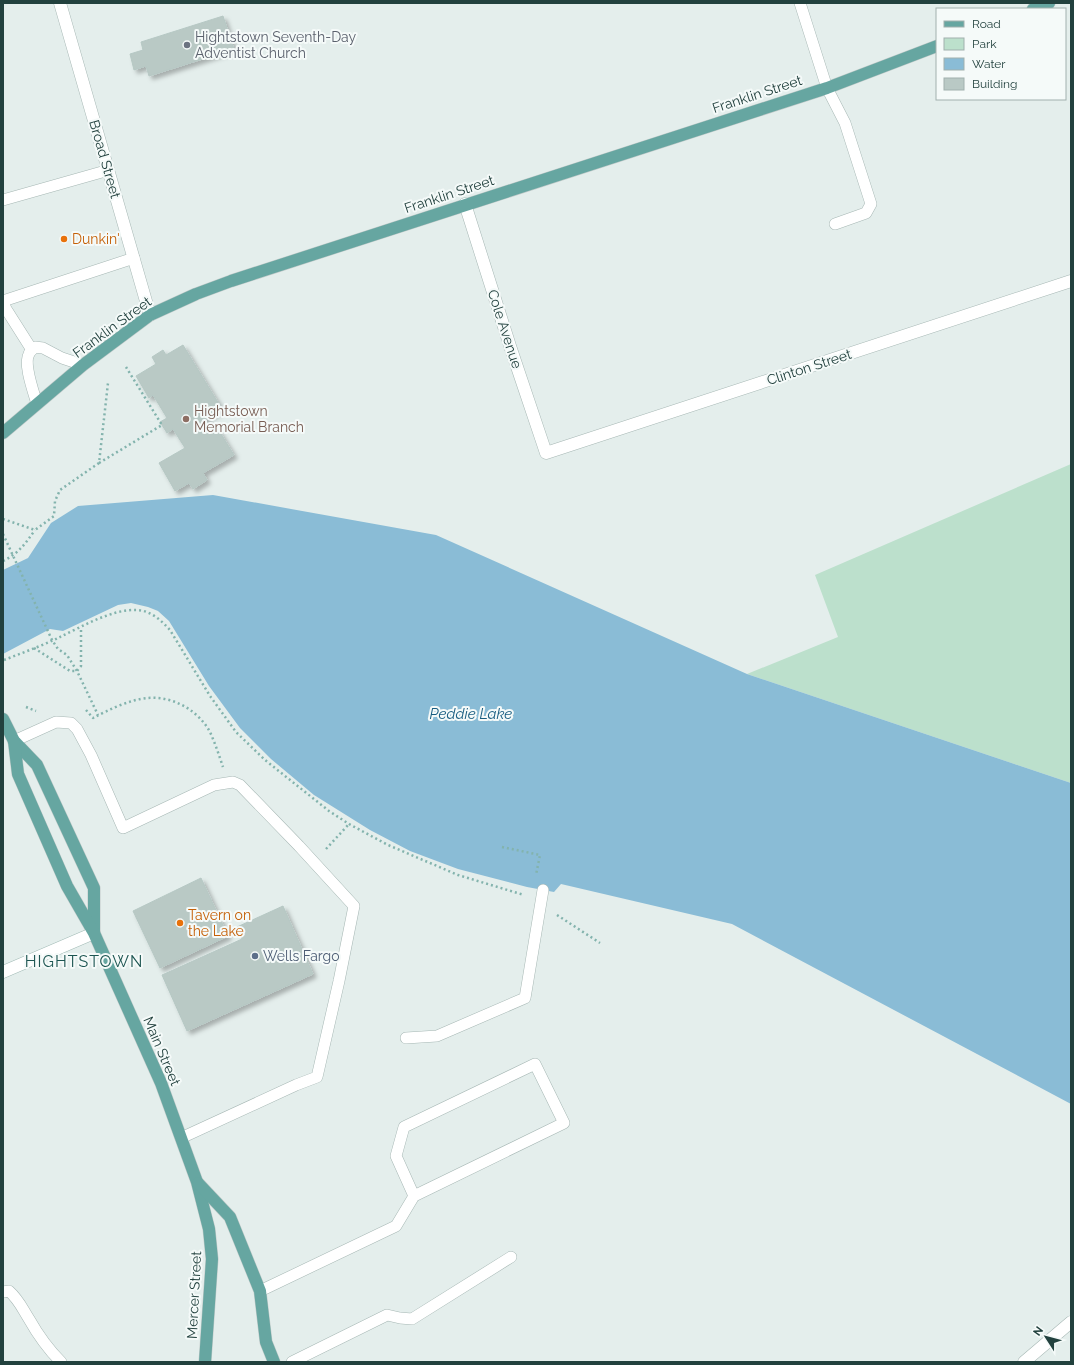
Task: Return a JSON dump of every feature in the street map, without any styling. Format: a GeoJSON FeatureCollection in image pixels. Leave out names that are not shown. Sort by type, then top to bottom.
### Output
{"type":"FeatureCollection","features":[{"type":"Feature","properties":{"kind":"main road"},"geometry":{"type":"LineString","coordinates":[[1036,8],[1049,3]]}},
{"type":"Feature","properties":{"kind":"main road","name":"Franklin Street"},"geometry":{"type":"LineString","coordinates":[[3,433],[83,366],[150,315],[196,294],[231,281],[465,204],[827,88],[936,46]]}},
{"type":"Feature","properties":{"kind":"main road","name":"Main Street"},"geometry":{"type":"LineString","coordinates":[[3,719],[14,741],[37,765],[94,888],[94,933]]}},
{"type":"Feature","properties":{"kind":"main road","name":"Main Street"},"geometry":{"type":"LineString","coordinates":[[14,741],[18,774],[67,886],[94,933],[161,1083],[197,1182]]}},
{"type":"Feature","properties":{"kind":"main road"},"geometry":{"type":"LineString","coordinates":[[197,1182],[230,1217],[260,1291],[266,1342],[274,1362]]}},
{"type":"Feature","properties":{"kind":"main road","name":"Mercer Street"},"geometry":{"type":"LineString","coordinates":[[197,1182],[210,1228],[212,1259],[205,1362]]}},
{"type":"Feature","properties":{"kind":"street","name":"Broad Street"},"geometry":{"type":"LineString","coordinates":[[60,3],[150,315]]}},
{"type":"Feature","properties":{"kind":"street","name":"Cole Avenue"},"geometry":{"type":"LineString","coordinates":[[465,204],[546,453]]}},
{"type":"Feature","properties":{"kind":"street","name":"Clinton Street"},"geometry":{"type":"LineString","coordinates":[[546,453],[1071,281]]}},
{"type":"Feature","properties":{"kind":"street"},"geometry":{"type":"LineString","coordinates":[[3,972],[94,933]]}},
{"type":"Feature","properties":{"kind":"street"},"geometry":{"type":"LineString","coordinates":[[1024,1362],[1071,1322]]}},
{"type":"Feature","properties":{"kind":"lane"},"geometry":{"type":"LineString","coordinates":[[800,3],[827,88],[845,123],[871,204],[866,213],[835,224]]}},
{"type":"Feature","properties":{"kind":"lane"},"geometry":{"type":"LineString","coordinates":[[3,200],[109,170]]}},
{"type":"Feature","properties":{"kind":"lane"},"geometry":{"type":"LineString","coordinates":[[32,350],[3,302],[134,258]]}},
{"type":"Feature","properties":{"kind":"lane"},"geometry":{"type":"LineString","coordinates":[[37,404],[27,367],[28,355],[32,350],[36,347],[43,348],[62,358],[83,366]]}},
{"type":"Feature","properties":{"kind":"lane"},"geometry":{"type":"LineString","coordinates":[[14,741],[56,722],[71,723],[77,729],[91,755],[123,828],[214,786],[232,782],[240,785],[354,906],[339,981],[317,1077],[181,1138]]}},
{"type":"Feature","properties":{"kind":"lane"},"geometry":{"type":"LineString","coordinates":[[406,1038],[437,1036],[525,998],[543,890]]}},
{"type":"Feature","properties":{"kind":"lane"},"geometry":{"type":"LineString","coordinates":[[260,1291],[396,1226],[414,1196],[564,1123],[535,1064],[404,1127],[396,1156],[414,1196]]}},
{"type":"Feature","properties":{"kind":"lane"},"geometry":{"type":"LineString","coordinates":[[292,1362],[387,1315],[412,1319],[511,1258]]}},
{"type":"Feature","properties":{"kind":"lane"},"geometry":{"type":"LineString","coordinates":[[3,1292],[9,1291],[17,1298],[28,1320],[48,1348],[61,1362]]}},
{"type":"Feature","properties":{"kind":"path"},"geometry":{"type":"LineString","coordinates":[[3,561],[13,556],[20,550],[35,530],[54,516],[56,501],[60,490],[99,463],[162,426],[126,367]]}},
{"type":"Feature","properties":{"kind":"path"},"geometry":{"type":"LineString","coordinates":[[99,463],[108,383]]}},
{"type":"Feature","properties":{"kind":"path"},"geometry":{"type":"LineString","coordinates":[[3,519],[35,530]]}},
{"type":"Feature","properties":{"kind":"path"},"geometry":{"type":"LineString","coordinates":[[3,534],[52,640],[58,649],[67,655],[77,671],[98,715]]}},
{"type":"Feature","properties":{"kind":"path"},"geometry":{"type":"LineString","coordinates":[[4,660],[119,611],[138,610],[150,614],[161,620],[170,630],[210,696],[236,732],[265,760],[329,811],[348,824],[388,844],[458,875],[531,897],[600,943]]}},
{"type":"Feature","properties":{"kind":"path"},"geometry":{"type":"LineString","coordinates":[[77,671],[81,666],[80,627]]}},
{"type":"Feature","properties":{"kind":"path"},"geometry":{"type":"LineString","coordinates":[[34,648],[70,671],[77,671]]}},
{"type":"Feature","properties":{"kind":"path"},"geometry":{"type":"LineString","coordinates":[[82,708],[90,713],[93,718],[127,703],[148,698],[168,699],[188,708],[201,719],[209,732],[225,772]]}},
{"type":"Feature","properties":{"kind":"path"},"geometry":{"type":"LineString","coordinates":[[26,707],[42,713]]}},
{"type":"Feature","properties":{"kind":"path"},"geometry":{"type":"LineString","coordinates":[[321,854],[348,824]]}},
{"type":"Feature","properties":{"kind":"path"},"geometry":{"type":"LineString","coordinates":[[502,847],[540,855],[535,876]]}},
{"type":"Feature","properties":{"kind":"green space"},"geometry":{"type":"Polygon","coordinates":[[[1071,464],[1071,783],[747,674],[838,637],[815,575],[1071,464]]]}},
{"type":"Feature","properties":{"kind":"water","name":"Peddie Lake"},"geometry":{"type":"Polygon","coordinates":[[[213,495],[436,535],[747,674],[1071,783],[1071,1104],[732,924],[561,884],[554,892],[527,887],[458,869],[410,851],[370,830],[314,795],[271,759],[240,728],[209,686],[169,621],[158,611],[131,603],[118,605],[63,631],[50,629],[3,654],[3,570],[28,558],[51,523],[78,506],[213,495]]]}},
{"type":"Feature","properties":{"kind":"building","name":"Hightstown Seventh-Day Adventist Church"},"geometry":{"type":"Polygon","coordinates":[[[223,16],[234,49],[149,76],[146,66],[134,70],[130,54],[143,50],[141,42],[223,16]]]}},
{"type":"Feature","properties":{"kind":"building","name":"Hightstown Memorial Branch"},"geometry":{"type":"Polygon","coordinates":[[[183,345],[222,409],[205,419],[213,433],[218,429],[234,455],[203,473],[207,480],[193,489],[189,483],[175,491],[159,463],[185,448],[173,429],[167,433],[160,422],[167,418],[153,395],[149,398],[136,376],[156,364],[152,357],[163,350],[166,355],[183,345]]]}},
{"type":"Feature","properties":{"kind":"building","name":"Tavern on the Lake"},"geometry":{"type":"Polygon","coordinates":[[[201,878],[228,936],[160,968],[133,911],[201,878]]]}},
{"type":"Feature","properties":{"kind":"building","name":"Wells Fargo"},"geometry":{"type":"Polygon","coordinates":[[[283,906],[313,974],[187,1031],[162,975],[242,939],[237,927],[283,906]]]}},
{"type":"Feature","properties":{"kind":"place","name":"Hightstown Seventh-Day Adventist Church"},"geometry":{"type":"Point","coordinates":[187,45]}},
{"type":"Feature","properties":{"kind":"place","name":"Dunkin'"},"geometry":{"type":"Point","coordinates":[64,239]}},
{"type":"Feature","properties":{"kind":"place","name":"Hightstown Memorial Branch"},"geometry":{"type":"Point","coordinates":[186,419]}},
{"type":"Feature","properties":{"kind":"place","name":"Tavern on the Lake"},"geometry":{"type":"Point","coordinates":[180,923]}},
{"type":"Feature","properties":{"kind":"place","name":"Wells Fargo"},"geometry":{"type":"Point","coordinates":[255,956]}},
{"type":"Feature","properties":{"kind":"district","name":"HIGHTSTOWN"},"geometry":{"type":"Point","coordinates":[84,961]}}]}
